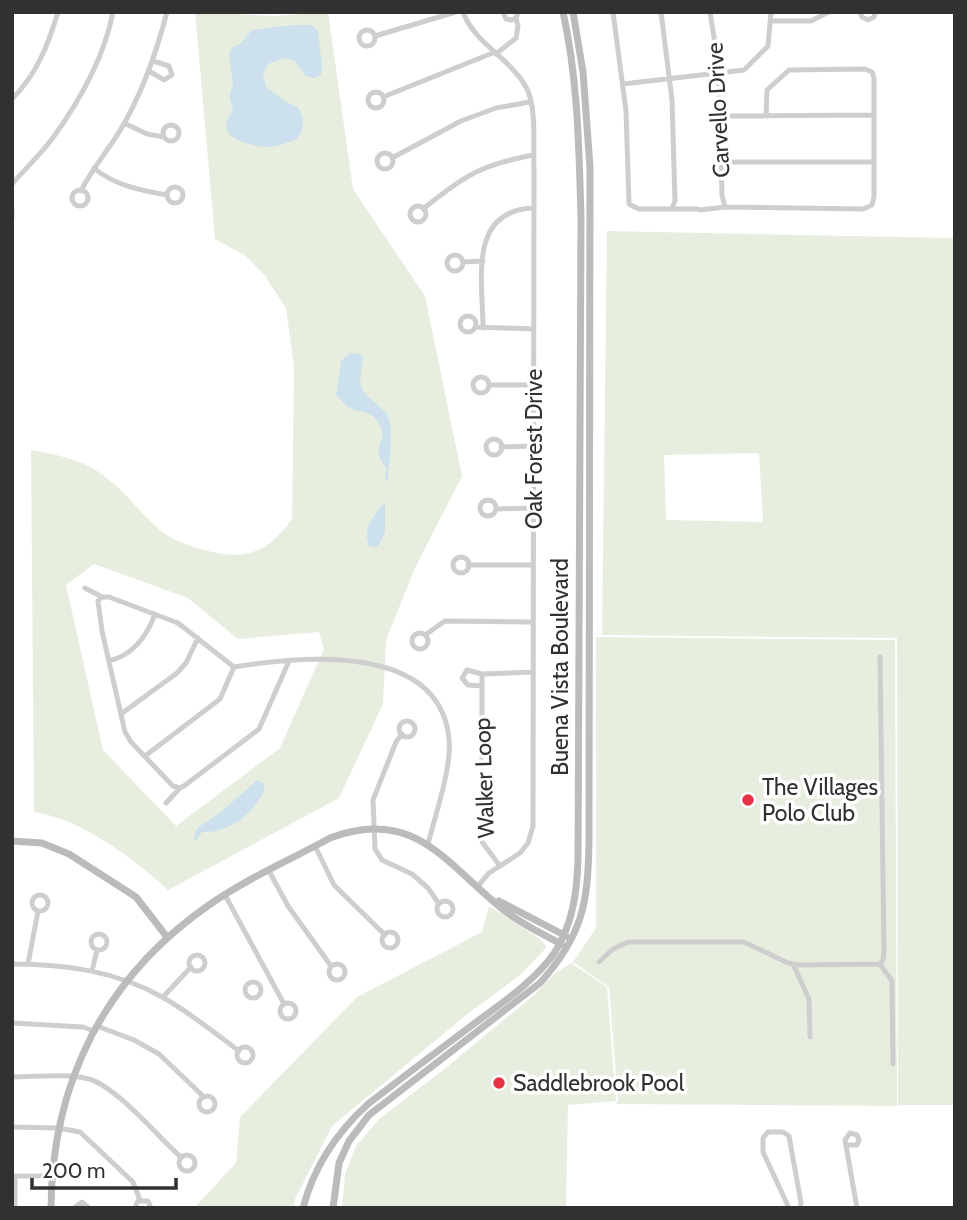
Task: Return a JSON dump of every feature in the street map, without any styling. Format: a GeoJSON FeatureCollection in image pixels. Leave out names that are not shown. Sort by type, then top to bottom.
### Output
{"type":"FeatureCollection","features":[{"type":"Feature","properties":{"kind":"main road","name":"Buena Vista Boulevard"},"geometry":{"type":"LineString","coordinates":[[303,1208],[314,1174],[335,1139],[352,1119],[536,974],[554,953],[573,912],[577,890],[580,190],[574,79],[563,12]]}},
{"type":"Feature","properties":{"kind":"main road","name":"Buena Vista Boulevard"},"geometry":{"type":"LineString","coordinates":[[333,1208],[340,1163],[349,1141],[369,1115],[540,982],[573,940],[585,902],[588,880],[590,167],[583,72],[573,12]]}},
{"type":"Feature","properties":{"kind":"main road"},"geometry":{"type":"LineString","coordinates":[[579,663],[589,663]]}},
{"type":"Feature","properties":{"kind":"main road"},"geometry":{"type":"LineString","coordinates":[[51,1208],[58,1128],[73,1077],[95,1028],[127,981],[145,958],[167,937],[225,895],[315,846],[346,832],[373,829],[406,833],[428,844],[479,889],[509,911],[568,948]]}},
{"type":"Feature","properties":{"kind":"main road"},"geometry":{"type":"LineString","coordinates":[[12,841],[51,845],[101,874],[136,897],[167,937]]}},
{"type":"Feature","properties":{"kind":"main road"},"geometry":{"type":"LineString","coordinates":[[509,911],[573,940]]}},
{"type":"Feature","properties":{"kind":"street"},"geometry":{"type":"LineString","coordinates":[[12,99],[32,76],[46,50],[58,12]]}},
{"type":"Feature","properties":{"kind":"street"},"geometry":{"type":"LineString","coordinates":[[12,184],[51,140],[85,89],[111,26],[113,12]]}},
{"type":"Feature","properties":{"kind":"street"},"geometry":{"type":"LineString","coordinates":[[81,191],[124,123],[149,71],[167,12]]}},
{"type":"Feature","properties":{"kind":"street"},"geometry":{"type":"LineString","coordinates":[[374,36],[456,12]]}},
{"type":"Feature","properties":{"kind":"street","name":"Oak Forest Drive"},"geometry":{"type":"LineString","coordinates":[[463,12],[469,27],[528,89],[534,208],[533,827],[528,843],[520,853],[500,866],[479,889]]}},
{"type":"Feature","properties":{"kind":"street"},"geometry":{"type":"LineString","coordinates":[[383,97],[496,53],[516,38],[517,15],[508,20],[503,12]]}},
{"type":"Feature","properties":{"kind":"street"},"geometry":{"type":"LineString","coordinates":[[613,12],[623,84],[629,204],[639,209],[699,210],[725,207],[868,208],[872,205],[874,75],[865,69],[789,70],[768,90],[766,116]]}},
{"type":"Feature","properties":{"kind":"street"},"geometry":{"type":"LineString","coordinates":[[661,12],[675,160],[675,201],[672,208]]}},
{"type":"Feature","properties":{"kind":"street","name":"Carvello Drive"},"geometry":{"type":"LineString","coordinates":[[710,12],[718,73],[722,203],[725,207]]}},
{"type":"Feature","properties":{"kind":"street"},"geometry":{"type":"LineString","coordinates":[[623,84],[744,70],[762,54],[769,42],[771,12]]}},
{"type":"Feature","properties":{"kind":"street"},"geometry":{"type":"LineString","coordinates":[[771,21],[811,21],[828,12]]}},
{"type":"Feature","properties":{"kind":"street"},"geometry":{"type":"LineString","coordinates":[[860,12],[862,17],[868,20],[874,17],[876,12]]}},
{"type":"Feature","properties":{"kind":"street"},"geometry":{"type":"LineString","coordinates":[[149,71],[164,80],[172,75],[169,66],[153,61]]}},
{"type":"Feature","properties":{"kind":"street"},"geometry":{"type":"LineString","coordinates":[[391,158],[461,121],[496,108],[530,102]]}},
{"type":"Feature","properties":{"kind":"street"},"geometry":{"type":"LineString","coordinates":[[720,116],[874,116]]}},
{"type":"Feature","properties":{"kind":"street"},"geometry":{"type":"LineString","coordinates":[[124,123],[147,134],[164,137]]}},
{"type":"Feature","properties":{"kind":"street"},"geometry":{"type":"LineString","coordinates":[[423,209],[465,176],[490,165],[533,155]]}},
{"type":"Feature","properties":{"kind":"street"},"geometry":{"type":"LineString","coordinates":[[722,162],[874,163]]}},
{"type":"Feature","properties":{"kind":"street"},"geometry":{"type":"LineString","coordinates":[[94,168],[126,185],[167,195]]}},
{"type":"Feature","properties":{"kind":"street"},"geometry":{"type":"LineString","coordinates":[[483,328],[483,261],[486,234],[509,212],[534,208]]}},
{"type":"Feature","properties":{"kind":"street"},"geometry":{"type":"LineString","coordinates":[[12,210],[12,217]]}},
{"type":"Feature","properties":{"kind":"street"},"geometry":{"type":"LineString","coordinates":[[463,262],[483,261]]}},
{"type":"Feature","properties":{"kind":"street"},"geometry":{"type":"LineString","coordinates":[[475,327],[534,329]]}},
{"type":"Feature","properties":{"kind":"street"},"geometry":{"type":"LineString","coordinates":[[489,385],[534,385]]}},
{"type":"Feature","properties":{"kind":"street"},"geometry":{"type":"LineString","coordinates":[[501,447],[534,446]]}},
{"type":"Feature","properties":{"kind":"street"},"geometry":{"type":"LineString","coordinates":[[496,509],[533,508]]}},
{"type":"Feature","properties":{"kind":"street"},"geometry":{"type":"LineString","coordinates":[[468,565],[533,565]]}},
{"type":"Feature","properties":{"kind":"street"},"geometry":{"type":"LineString","coordinates":[[85,589],[178,623],[234,667],[336,658],[387,668],[413,681],[437,703],[448,729],[450,751],[428,844]]}},
{"type":"Feature","properties":{"kind":"street"},"geometry":{"type":"LineString","coordinates":[[102,597],[97,607],[128,738],[173,786],[180,788]]}},
{"type":"Feature","properties":{"kind":"street"},"geometry":{"type":"LineString","coordinates":[[109,661],[143,639],[155,614]]}},
{"type":"Feature","properties":{"kind":"street"},"geometry":{"type":"LineString","coordinates":[[425,635],[445,621],[533,622]]}},
{"type":"Feature","properties":{"kind":"street"},"geometry":{"type":"LineString","coordinates":[[121,714],[182,669],[198,638]]}},
{"type":"Feature","properties":{"kind":"street"},"geometry":{"type":"LineString","coordinates":[[880,657],[884,952],[880,964]]}},
{"type":"Feature","properties":{"kind":"street"},"geometry":{"type":"LineString","coordinates":[[166,803],[180,788],[259,729],[289,661]]}},
{"type":"Feature","properties":{"kind":"street"},"geometry":{"type":"LineString","coordinates":[[145,757],[220,699],[234,667]]}},
{"type":"Feature","properties":{"kind":"street","name":"Walker Loop"},"geometry":{"type":"LineString","coordinates":[[482,686],[468,685],[462,678],[467,670],[482,674],[482,686],[482,842],[500,866]]}},
{"type":"Feature","properties":{"kind":"street"},"geometry":{"type":"LineString","coordinates":[[482,674],[533,672]]}},
{"type":"Feature","properties":{"kind":"street"},"geometry":{"type":"LineString","coordinates":[[402,734],[396,742],[373,800],[375,849],[382,860],[412,874],[428,888],[439,904]]}},
{"type":"Feature","properties":{"kind":"street"},"geometry":{"type":"LineString","coordinates":[[315,846],[334,884],[385,934]]}},
{"type":"Feature","properties":{"kind":"street"},"geometry":{"type":"LineString","coordinates":[[269,871],[288,906],[331,966]]}},
{"type":"Feature","properties":{"kind":"street"},"geometry":{"type":"LineString","coordinates":[[225,895],[284,1004]]}},
{"type":"Feature","properties":{"kind":"street"},"geometry":{"type":"LineString","coordinates":[[28,964],[38,911]]}},
{"type":"Feature","properties":{"kind":"street"},"geometry":{"type":"LineString","coordinates":[[598,962],[613,948],[628,942],[744,942],[793,964],[880,964]]}},
{"type":"Feature","properties":{"kind":"street"},"geometry":{"type":"LineString","coordinates":[[92,971],[97,950]]}},
{"type":"Feature","properties":{"kind":"street"},"geometry":{"type":"LineString","coordinates":[[12,964],[71,967],[127,981],[163,997],[239,1051]]}},
{"type":"Feature","properties":{"kind":"street"},"geometry":{"type":"LineString","coordinates":[[793,964],[808,999],[810,1037]]}},
{"type":"Feature","properties":{"kind":"street"},"geometry":{"type":"LineString","coordinates":[[880,964],[892,981],[893,1065]]}},
{"type":"Feature","properties":{"kind":"street"},"geometry":{"type":"LineString","coordinates":[[163,997],[191,967]]}},
{"type":"Feature","properties":{"kind":"street"},"geometry":{"type":"LineString","coordinates":[[260,986],[271,981]]}},
{"type":"Feature","properties":{"kind":"street"},"geometry":{"type":"LineString","coordinates":[[12,1023],[95,1028],[134,1040],[159,1054],[204,1097]]}},
{"type":"Feature","properties":{"kind":"street"},"geometry":{"type":"LineString","coordinates":[[12,1077],[73,1077],[88,1079],[105,1086],[181,1157]]}},
{"type":"Feature","properties":{"kind":"street"},"geometry":{"type":"LineString","coordinates":[[12,1127],[71,1129],[85,1136],[133,1182],[140,1200]]}},
{"type":"Feature","properties":{"kind":"street"},"geometry":{"type":"LineString","coordinates":[[789,1208],[763,1152],[763,1138],[767,1133],[783,1132],[789,1136],[800,1208]]}},
{"type":"Feature","properties":{"kind":"street"},"geometry":{"type":"LineString","coordinates":[[848,1145],[857,1208]]}},
{"type":"Feature","properties":{"kind":"street"},"geometry":{"type":"LineString","coordinates":[[15,1208],[14,1176],[52,1176]]}},
{"type":"Feature","properties":{"kind":"street"},"geometry":{"type":"LineString","coordinates":[[135,1208],[140,1200]]}},
{"type":"Feature","properties":{"kind":"street"},"geometry":{"type":"LineString","coordinates":[[140,1200],[148,1201],[151,1208]]}},
{"type":"Feature","properties":{"kind":"street"},"geometry":{"type":"LineString","coordinates":[[74,1208],[82,1202],[89,1208]]}},
{"type":"Feature","properties":{"kind":"green space"},"geometry":{"type":"Polygon","coordinates":[[[195,12],[274,16],[328,12],[353,189],[425,296],[462,476],[415,568],[386,640],[383,704],[339,798],[168,890],[123,853],[88,831],[52,816],[34,812],[31,450],[73,460],[97,471],[114,484],[160,530],[175,540],[192,546],[218,553],[243,554],[264,547],[283,531],[292,519],[294,367],[286,308],[265,276],[246,256],[215,239],[195,12]],[[94,564],[66,585],[103,750],[176,826],[280,748],[324,649],[319,632],[238,639],[188,598],[94,564]]]}},
{"type":"Feature","properties":{"kind":"green space"},"geometry":{"type":"Polygon","coordinates":[[[955,197],[955,1105],[898,1105],[897,638],[602,635],[607,231],[953,238],[955,197]],[[759,453],[664,455],[666,520],[763,522],[759,453]]]}},
{"type":"Feature","properties":{"kind":"green space"},"geometry":{"type":"Polygon","coordinates":[[[596,637],[895,640],[897,1106],[609,1104],[616,1104],[618,1101],[609,987],[573,962],[596,928],[596,637]]]}},
{"type":"Feature","properties":{"kind":"green space"},"geometry":{"type":"Polygon","coordinates":[[[489,906],[540,939],[547,947],[519,976],[470,1012],[332,1126],[295,1199],[294,1208],[194,1208],[236,1163],[240,1117],[357,997],[482,932],[489,906]]]}},
{"type":"Feature","properties":{"kind":"green space"},"geometry":{"type":"Polygon","coordinates":[[[571,963],[607,987],[616,1101],[568,1105],[566,1208],[342,1208],[345,1174],[356,1146],[378,1120],[534,995],[555,973],[571,963]]]}},
{"type":"Feature","properties":{"kind":"water"},"geometry":{"type":"Polygon","coordinates":[[[311,25],[318,31],[321,75],[314,78],[305,76],[295,61],[284,58],[268,64],[263,74],[266,87],[286,102],[298,107],[303,119],[302,131],[297,139],[276,146],[243,142],[229,134],[226,127],[233,111],[229,96],[233,84],[229,54],[252,30],[311,25]]]}},
{"type":"Feature","properties":{"kind":"water"},"geometry":{"type":"Polygon","coordinates":[[[350,353],[360,354],[363,358],[360,378],[362,388],[388,415],[391,441],[388,482],[385,477],[386,467],[379,455],[382,437],[380,426],[370,414],[348,407],[336,395],[341,361],[350,353]]]}},
{"type":"Feature","properties":{"kind":"water"},"geometry":{"type":"Polygon","coordinates":[[[385,502],[385,532],[378,547],[369,546],[368,527],[385,502]]]}},
{"type":"Feature","properties":{"kind":"water"},"geometry":{"type":"Polygon","coordinates":[[[257,780],[264,784],[264,792],[245,816],[218,831],[202,832],[194,839],[200,826],[221,812],[257,780]]]}},
{"type":"Feature","properties":{"kind":"place","name":"The Villages Polo Club"},"geometry":{"type":"Point","coordinates":[748,800]}},
{"type":"Feature","properties":{"kind":"place","name":"Saddlebrook Pool"},"geometry":{"type":"Point","coordinates":[499,1083]}}]}
